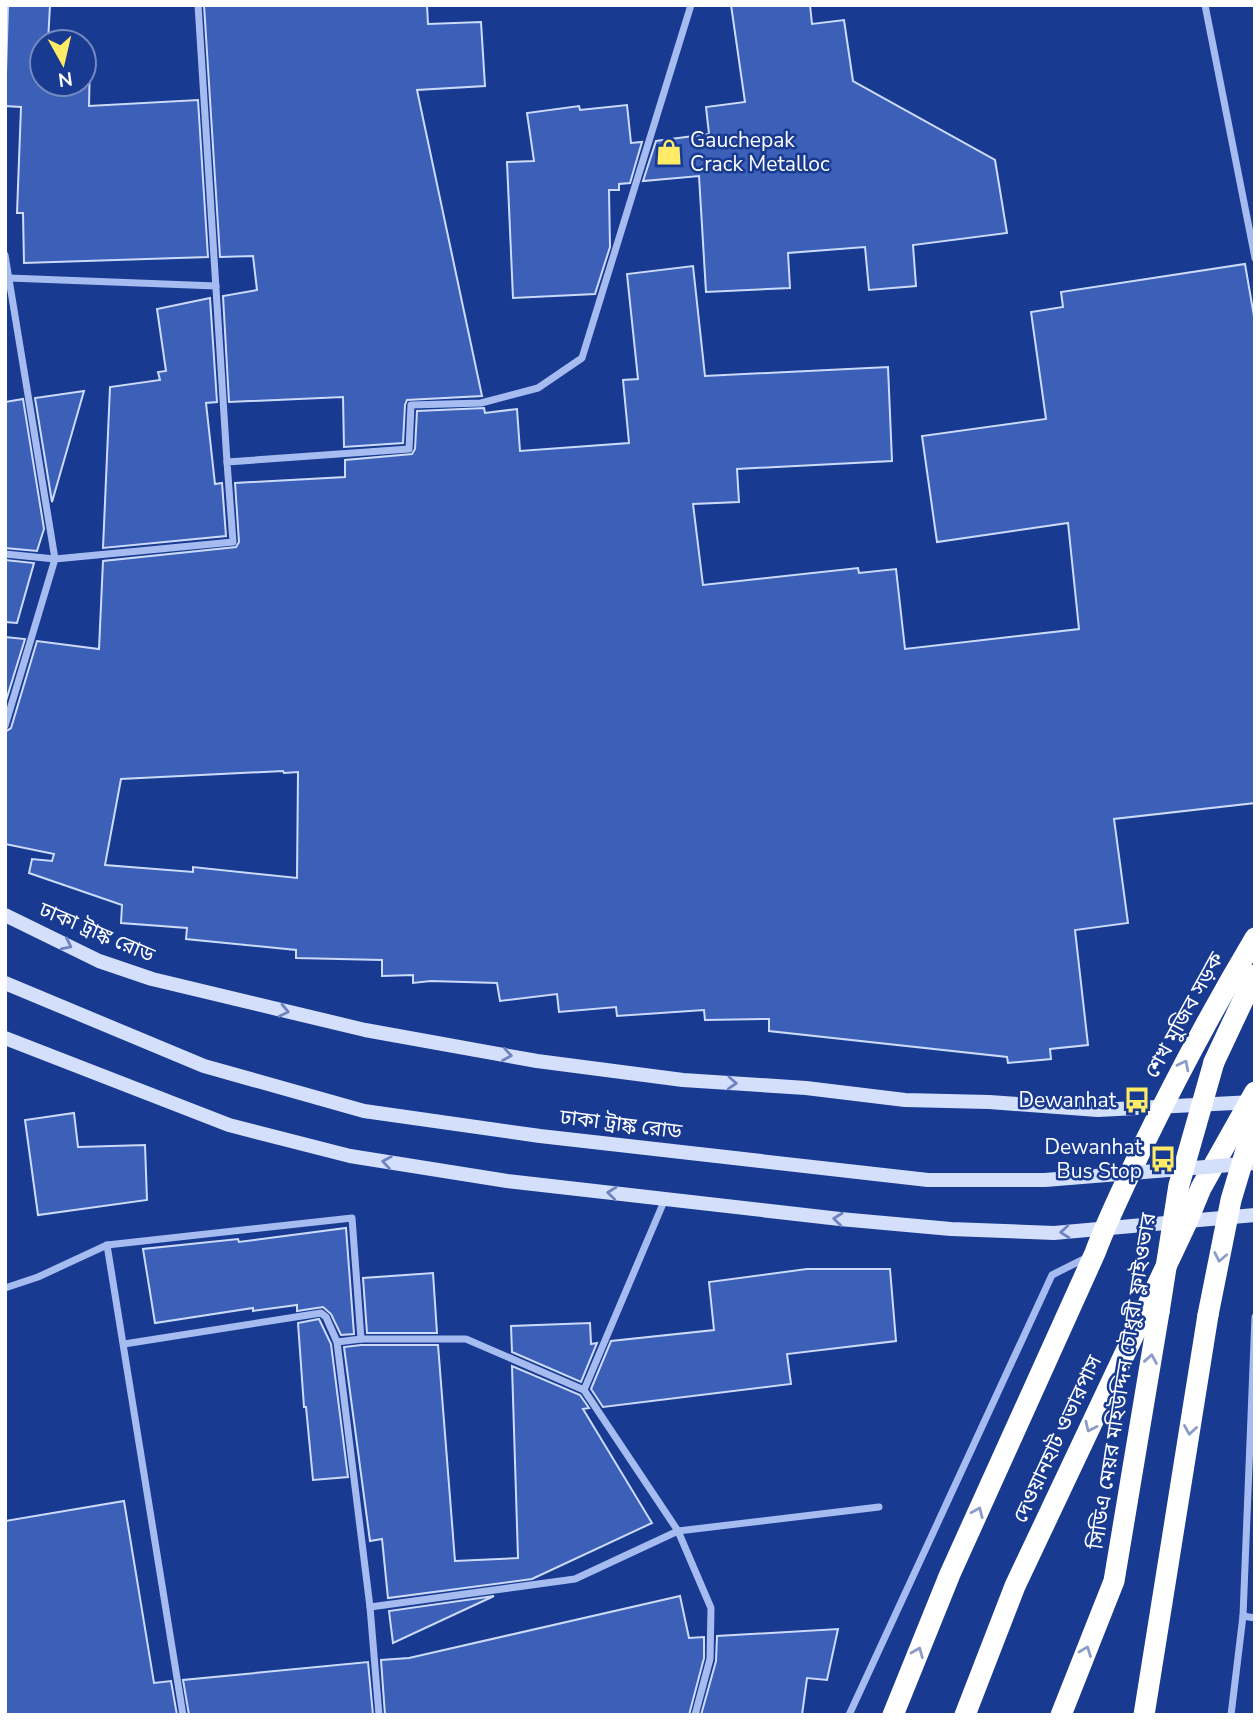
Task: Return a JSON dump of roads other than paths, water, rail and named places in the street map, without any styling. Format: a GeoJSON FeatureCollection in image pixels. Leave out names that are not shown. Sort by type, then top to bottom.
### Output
{"type":"FeatureCollection","features":[{"type":"Feature","properties":{"kind":"highway","name":"শেখ মুজিব সড়ক"},"geometry":{"type":"LineString","coordinates":[[1121,1192],[1212,1010],[1255,938]]}},
{"type":"Feature","properties":{"kind":"highway","name":"সিডিএ মেয়র মহিউদ্দিন চৌধুরী ফ্লাইওভার"},"geometry":{"type":"LineString","coordinates":[[1061,1715],[1114,1581],[1179,1185],[1214,1062],[1255,975]]}},
{"type":"Feature","properties":{"kind":"highway","name":"দেওয়ানহাট ওভারপাস"},"geometry":{"type":"LineString","coordinates":[[965,1715],[1015,1586],[1187,1222],[1200,1188],[1253,1104]]}},
{"type":"Feature","properties":{"kind":"highway"},"geometry":{"type":"LineString","coordinates":[[1144,1715],[1208,1315],[1253,1104]]}},
{"type":"Feature","properties":{"kind":"highway","name":"দেওয়ানহাট ওভারপাস"},"geometry":{"type":"LineString","coordinates":[[893,1715],[950,1574],[1121,1192]]}},
{"type":"Feature","properties":{"kind":"main road","name":"ঢাকা ট্রাঙ্ক রোড"},"geometry":{"type":"LineString","coordinates":[[5,915],[99,961],[152,979],[365,1030],[537,1061],[683,1080],[806,1088],[905,1100],[989,1102],[1098,1110],[1253,1104]]}},
{"type":"Feature","properties":{"kind":"main road","name":"ঢাকা ট্রাঙ্ক রোড"},"geometry":{"type":"LineString","coordinates":[[5,983],[204,1066],[364,1111],[566,1139],[928,1180],[1045,1180],[1255,1163]]}},
{"type":"Feature","properties":{"kind":"main road"},"geometry":{"type":"LineString","coordinates":[[5,1038],[229,1125],[350,1156],[507,1181],[827,1218],[951,1229],[1054,1233],[1255,1215]]}},
{"type":"Feature","properties":{"kind":"street"},"geometry":{"type":"LineString","coordinates":[[5,554],[55,559],[233,542],[198,5]]}},
{"type":"Feature","properties":{"kind":"street"},"geometry":{"type":"LineString","coordinates":[[227,462],[409,449],[411,405],[481,403],[538,388],[582,358],[691,5]]}},
{"type":"Feature","properties":{"kind":"street"},"geometry":{"type":"LineString","coordinates":[[1205,5],[1255,258]]}},
{"type":"Feature","properties":{"kind":"street"},"geometry":{"type":"LineString","coordinates":[[5,255],[55,559],[5,726]]}},
{"type":"Feature","properties":{"kind":"street"},"geometry":{"type":"LineString","coordinates":[[9,278],[216,286]]}},
{"type":"Feature","properties":{"kind":"street"},"geometry":{"type":"LineString","coordinates":[[584,1390],[665,1199]]}},
{"type":"Feature","properties":{"kind":"street"},"geometry":{"type":"LineString","coordinates":[[5,1288],[38,1277],[107,1245],[352,1218],[361,1339]]}},
{"type":"Feature","properties":{"kind":"street"},"geometry":{"type":"LineString","coordinates":[[107,1245],[183,1715]]}},
{"type":"Feature","properties":{"kind":"street"},"geometry":{"type":"LineString","coordinates":[[849,1715],[1052,1276],[1095,1253]]}},
{"type":"Feature","properties":{"kind":"street"},"geometry":{"type":"LineString","coordinates":[[124,1344],[321,1313],[326,1317],[337,1342],[370,1606],[379,1715]]}},
{"type":"Feature","properties":{"kind":"street"},"geometry":{"type":"LineString","coordinates":[[1231,1715],[1243,1616],[1255,1317]]}},
{"type":"Feature","properties":{"kind":"street"},"geometry":{"type":"LineString","coordinates":[[337,1342],[361,1339],[466,1339],[584,1390],[678,1531],[711,1608],[710,1659],[695,1715]]}},
{"type":"Feature","properties":{"kind":"street"},"geometry":{"type":"LineString","coordinates":[[370,1606],[575,1578],[678,1531],[879,1507]]}},
{"type":"Feature","properties":{"kind":"street"},"geometry":{"type":"LineString","coordinates":[[1243,1616],[1255,1618]]}},
{"type":"Feature","properties":{"kind":"place","name":"Gauchepak Crack Metalloc"},"geometry":{"type":"Point","coordinates":[669,152]}},
{"type":"Feature","properties":{"kind":"place","name":"Dewanhat"},"geometry":{"type":"Point","coordinates":[1137,1100]}},
{"type":"Feature","properties":{"kind":"place","name":"Dewanhat Bus Stop"},"geometry":{"type":"Point","coordinates":[1163,1159]}}]}
